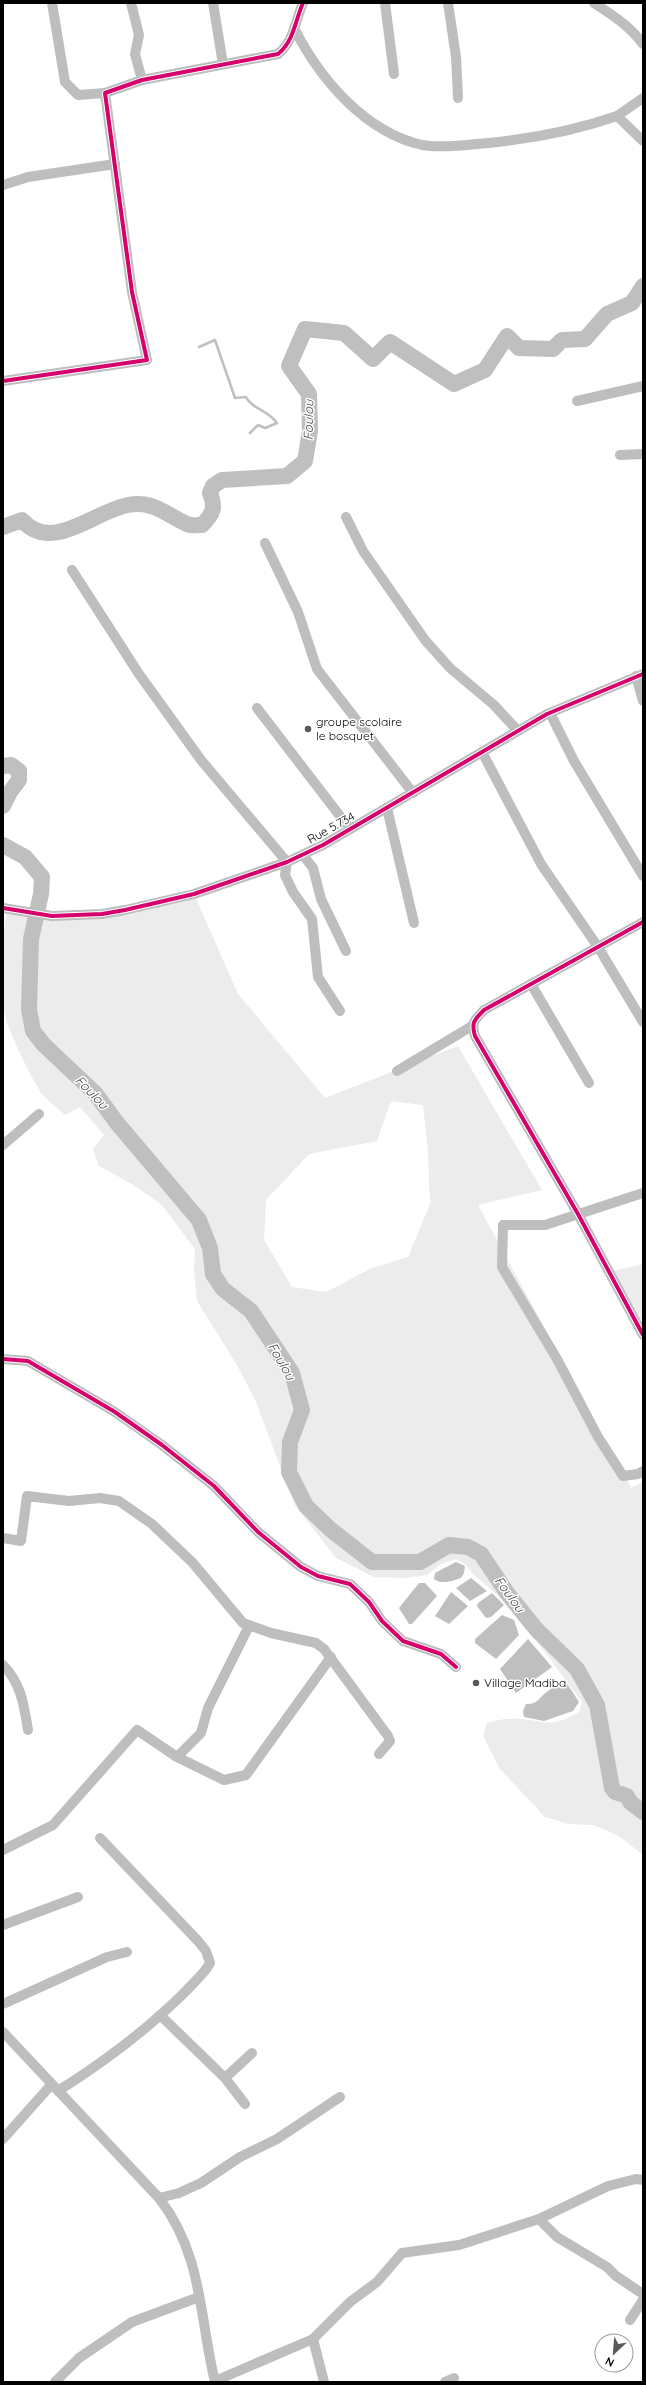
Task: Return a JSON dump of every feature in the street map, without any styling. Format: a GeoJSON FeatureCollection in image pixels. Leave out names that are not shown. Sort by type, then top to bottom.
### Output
{"type":"FeatureCollection","features":[{"type":"Feature","properties":{"kind":"street"},"geometry":{"type":"LineString","coordinates":[[52,3],[65,82],[78,95],[105,93],[142,80],[278,54],[283,50],[295,30],[303,3]]}},
{"type":"Feature","properties":{"kind":"street"},"geometry":{"type":"LineString","coordinates":[[131,3],[139,35],[135,54],[142,80]]}},
{"type":"Feature","properties":{"kind":"street"},"geometry":{"type":"LineString","coordinates":[[213,3],[223,64]]}},
{"type":"Feature","properties":{"kind":"street"},"geometry":{"type":"LineString","coordinates":[[385,3],[394,74]]}},
{"type":"Feature","properties":{"kind":"street"},"geometry":{"type":"LineString","coordinates":[[448,3],[456,57],[458,98]]}},
{"type":"Feature","properties":{"kind":"street"},"geometry":{"type":"LineString","coordinates":[[594,3],[621,21],[636,34],[643,44]]}},
{"type":"Feature","properties":{"kind":"street"},"geometry":{"type":"LineString","coordinates":[[295,30],[308,55],[325,80],[360,112],[390,133],[424,145],[457,146],[537,137],[577,128],[617,116],[643,98]]}},
{"type":"Feature","properties":{"kind":"street"},"geometry":{"type":"LineString","coordinates":[[3,382],[147,360],[132,292],[105,93]]}},
{"type":"Feature","properties":{"kind":"street"},"geometry":{"type":"LineString","coordinates":[[617,116],[643,141]]}},
{"type":"Feature","properties":{"kind":"street"},"geometry":{"type":"LineString","coordinates":[[3,185],[28,177],[115,164]]}},
{"type":"Feature","properties":{"kind":"street"},"geometry":{"type":"LineString","coordinates":[[577,401],[643,386]]}},
{"type":"Feature","properties":{"kind":"street"},"geometry":{"type":"LineString","coordinates":[[620,455],[643,454]]}},
{"type":"Feature","properties":{"kind":"street"},"geometry":{"type":"LineString","coordinates":[[346,517],[363,551],[425,640],[450,668],[494,705],[518,731]]}},
{"type":"Feature","properties":{"kind":"street"},"geometry":{"type":"LineString","coordinates":[[265,543],[298,612],[317,669],[413,792]]}},
{"type":"Feature","properties":{"kind":"street"},"geometry":{"type":"LineString","coordinates":[[72,570],[139,674],[201,760],[287,862],[285,875],[293,892],[312,918],[318,977],[340,1011]]}},
{"type":"Feature","properties":{"kind":"street"},"geometry":{"type":"LineString","coordinates":[[639,675],[643,701]]}},
{"type":"Feature","properties":{"kind":"street","name":"Rue 5.734"},"geometry":{"type":"LineString","coordinates":[[5,908],[52,916],[102,914],[194,894],[287,862],[303,855],[350,829],[550,713],[639,675]]}},
{"type":"Feature","properties":{"kind":"street"},"geometry":{"type":"LineString","coordinates":[[257,708],[350,829]]}},
{"type":"Feature","properties":{"kind":"street"},"geometry":{"type":"LineString","coordinates":[[550,713],[574,761],[643,876]]}},
{"type":"Feature","properties":{"kind":"street"},"geometry":{"type":"LineString","coordinates":[[482,752],[542,864],[598,947],[643,1022]]}},
{"type":"Feature","properties":{"kind":"street"},"geometry":{"type":"LineString","coordinates":[[387,808],[414,923]]}},
{"type":"Feature","properties":{"kind":"street"},"geometry":{"type":"LineString","coordinates":[[303,855],[314,868],[321,899],[346,952]]}},
{"type":"Feature","properties":{"kind":"street"},"geometry":{"type":"LineString","coordinates":[[643,922],[484,1010],[474,1020],[472,1026],[475,1036],[578,1214],[643,1335]]}},
{"type":"Feature","properties":{"kind":"street"},"geometry":{"type":"LineString","coordinates":[[531,984],[589,1083]]}},
{"type":"Feature","properties":{"kind":"street"},"geometry":{"type":"LineString","coordinates":[[397,1072],[472,1026]]}},
{"type":"Feature","properties":{"kind":"street"},"geometry":{"type":"LineString","coordinates":[[3,1145],[39,1114]]}},
{"type":"Feature","properties":{"kind":"street"},"geometry":{"type":"LineString","coordinates":[[643,1194],[545,1225],[503,1225],[502,1267],[557,1359],[598,1437],[623,1476],[638,1474],[643,1471]]}},
{"type":"Feature","properties":{"kind":"street"},"geometry":{"type":"LineString","coordinates":[[3,1359],[28,1361],[115,1412],[162,1445],[214,1486],[258,1532],[301,1567],[318,1576],[350,1584],[369,1602],[382,1621],[403,1641],[441,1654],[456,1667]]}},
{"type":"Feature","properties":{"kind":"street"},"geometry":{"type":"LineString","coordinates":[[3,1538],[21,1541],[27,1496],[69,1501],[100,1498],[119,1501],[152,1524],[192,1562],[243,1623],[249,1626],[316,1643],[331,1657],[388,1736],[390,1741],[389,1745],[380,1754]]}},
{"type":"Feature","properties":{"kind":"street"},"geometry":{"type":"LineString","coordinates":[[177,1757],[201,1733],[208,1708],[249,1626]]}},
{"type":"Feature","properties":{"kind":"street"},"geometry":{"type":"LineString","coordinates":[[3,1850],[53,1825],[137,1730],[177,1757],[224,1780],[246,1775],[331,1657]]}},
{"type":"Feature","properties":{"kind":"street"},"geometry":{"type":"LineString","coordinates":[[3,1665],[14,1677],[24,1703],[28,1730]]}},
{"type":"Feature","properties":{"kind":"street"},"geometry":{"type":"LineString","coordinates":[[3,2140],[54,2088],[103,2062],[160,2015],[208,1967],[209,1958],[198,1941],[100,1838]]}},
{"type":"Feature","properties":{"kind":"street"},"geometry":{"type":"LineString","coordinates":[[3,1925],[78,1897]]}},
{"type":"Feature","properties":{"kind":"street"},"geometry":{"type":"LineString","coordinates":[[3,2004],[107,1957],[127,1952]]}},
{"type":"Feature","properties":{"kind":"street"},"geometry":{"type":"LineString","coordinates":[[160,2015],[225,2078],[245,2104]]}},
{"type":"Feature","properties":{"kind":"street"},"geometry":{"type":"LineString","coordinates":[[3,2032],[159,2198],[174,2217],[188,2246],[196,2275],[215,2381],[313,2339],[350,2302],[377,2282],[402,2253],[459,2245],[539,2219],[608,2186],[636,2179],[643,2180]]}},
{"type":"Feature","properties":{"kind":"street"},"geometry":{"type":"LineString","coordinates":[[225,2078],[252,2054]]}},
{"type":"Feature","properties":{"kind":"street"},"geometry":{"type":"LineString","coordinates":[[159,2198],[179,2193],[201,2183],[240,2157],[277,2139],[340,2097]]}},
{"type":"Feature","properties":{"kind":"street"},"geometry":{"type":"LineString","coordinates":[[539,2219],[557,2237],[607,2267],[616,2276],[643,2294]]}},
{"type":"Feature","properties":{"kind":"street"},"geometry":{"type":"LineString","coordinates":[[55,2382],[79,2358],[132,2322],[199,2296]]}},
{"type":"Feature","properties":{"kind":"street"},"geometry":{"type":"LineString","coordinates":[[630,2320],[643,2300]]}},
{"type":"Feature","properties":{"kind":"street"},"geometry":{"type":"LineString","coordinates":[[313,2339],[324,2382]]}},
{"type":"Feature","properties":{"kind":"shaded area"},"geometry":{"type":"Polygon","coordinates":[[[194,894],[238,994],[325,1098],[458,1046],[542,1190],[478,1205],[631,1488],[643,1482],[643,1855],[619,1836],[593,1825],[569,1824],[545,1817],[500,1769],[483,1736],[487,1723],[509,1719],[543,1722],[559,1721],[579,1712],[582,1702],[511,1607],[474,1575],[465,1564],[456,1559],[441,1564],[427,1575],[404,1578],[374,1577],[336,1558],[294,1504],[256,1402],[237,1365],[197,1301],[194,1271],[195,1249],[162,1205],[132,1184],[99,1166],[93,1149],[104,1135],[80,1107],[65,1115],[45,1098],[39,1089],[16,1043],[5,1015],[2,990],[2,962],[7,909],[77,916],[194,894]],[[391,1101],[377,1141],[309,1154],[266,1200],[264,1240],[292,1287],[326,1292],[372,1268],[408,1257],[430,1204],[428,1153],[423,1105],[391,1101]]]}},
{"type":"Feature","properties":{"kind":"shaded area"},"geometry":{"type":"Polygon","coordinates":[[[643,1264],[643,1322],[613,1271],[643,1264]]]}},
{"type":"Feature","properties":{"kind":"shaded area"},"geometry":{"type":"Polygon","coordinates":[[[456,1562],[465,1566],[464,1573],[461,1578],[444,1582],[434,1579],[435,1573],[456,1562]]]}},
{"type":"Feature","properties":{"kind":"shaded area"},"geometry":{"type":"Polygon","coordinates":[[[471,1578],[487,1591],[470,1601],[456,1588],[471,1578]]]}},
{"type":"Feature","properties":{"kind":"shaded area"},"geometry":{"type":"Polygon","coordinates":[[[419,1583],[425,1583],[437,1596],[412,1624],[409,1624],[399,1608],[419,1583]]]}},
{"type":"Feature","properties":{"kind":"shaded area"},"geometry":{"type":"Polygon","coordinates":[[[451,1592],[468,1606],[449,1624],[435,1616],[451,1592]]]}},
{"type":"Feature","properties":{"kind":"shaded area"},"geometry":{"type":"Polygon","coordinates":[[[492,1593],[504,1605],[491,1617],[486,1618],[477,1606],[478,1603],[492,1593]]]}},
{"type":"Feature","properties":{"kind":"shaded area"},"geometry":{"type":"Polygon","coordinates":[[[502,1615],[514,1620],[519,1635],[496,1659],[475,1643],[475,1639],[502,1615]]]}},
{"type":"Feature","properties":{"kind":"shaded area"},"geometry":{"type":"Polygon","coordinates":[[[528,1639],[552,1667],[516,1693],[500,1669],[528,1639]]]}},
{"type":"Feature","properties":{"kind":"shaded area"},"geometry":{"type":"Polygon","coordinates":[[[566,1682],[579,1702],[573,1711],[544,1721],[524,1717],[523,1711],[526,1704],[536,1702],[545,1693],[566,1682]]]}},
{"type":"Feature","properties":{"kind":"waterway","name":"Foulou"},"geometry":{"type":"LineString","coordinates":[[3,527],[22,520],[34,529],[46,533],[60,532],[74,528],[115,509],[137,504],[153,506],[189,525],[202,525],[211,514],[213,507],[210,493],[213,486],[222,480],[287,476],[305,461],[310,431],[309,394],[289,366],[305,329],[344,333],[373,359],[390,342],[454,384],[485,370],[507,336],[519,348],[553,349],[562,340],[585,339],[607,314],[632,303],[643,286]]}},
{"type":"Feature","properties":{"kind":"waterway"},"geometry":{"type":"LineString","coordinates":[[199,347],[215,340],[235,398],[246,397],[252,404],[269,415],[277,423],[265,428],[258,425],[250,433]]}},
{"type":"Feature","properties":{"kind":"waterway","name":"Foulou"},"geometry":{"type":"LineString","coordinates":[[3,766],[11,765],[19,771],[19,780],[10,792],[3,806]]}},
{"type":"Feature","properties":{"kind":"waterway","name":"Foulou"},"geometry":{"type":"LineString","coordinates":[[3,845],[25,857],[42,877],[41,894],[31,939],[29,1009],[33,1031],[44,1045],[95,1093],[117,1123],[199,1220],[210,1248],[213,1274],[223,1289],[251,1311],[292,1373],[302,1410],[290,1442],[289,1472],[306,1506],[330,1529],[372,1562],[420,1562],[449,1545],[468,1547],[481,1554],[507,1593],[536,1629],[577,1669],[597,1705],[612,1788],[615,1792],[627,1796],[630,1802],[643,1812]]}},
{"type":"Feature","properties":{"kind":"cycle path"},"geometry":{"type":"LineString","coordinates":[[3,381],[147,360],[132,292],[105,93],[142,80],[278,54],[288,43],[291,37],[303,3]]}},
{"type":"Feature","properties":{"kind":"cycle path"},"geometry":{"type":"LineString","coordinates":[[3,908],[52,916],[102,914],[194,894],[287,862],[323,845],[547,714],[643,674]]}},
{"type":"Feature","properties":{"kind":"cycle path"},"geometry":{"type":"LineString","coordinates":[[643,922],[484,1010],[473,1025],[475,1036],[578,1214],[643,1335]]}},
{"type":"Feature","properties":{"kind":"cycle path"},"geometry":{"type":"LineString","coordinates":[[3,1359],[28,1361],[115,1412],[162,1445],[214,1486],[258,1532],[301,1567],[318,1576],[350,1584],[369,1602],[382,1621],[403,1641],[441,1654],[456,1667]]}},
{"type":"Feature","properties":{"kind":"place","name":"groupe scolaire le bosquet"},"geometry":{"type":"Point","coordinates":[308,729]}},
{"type":"Feature","properties":{"kind":"place","name":"Village Madiba"},"geometry":{"type":"Point","coordinates":[476,1683]}}]}
